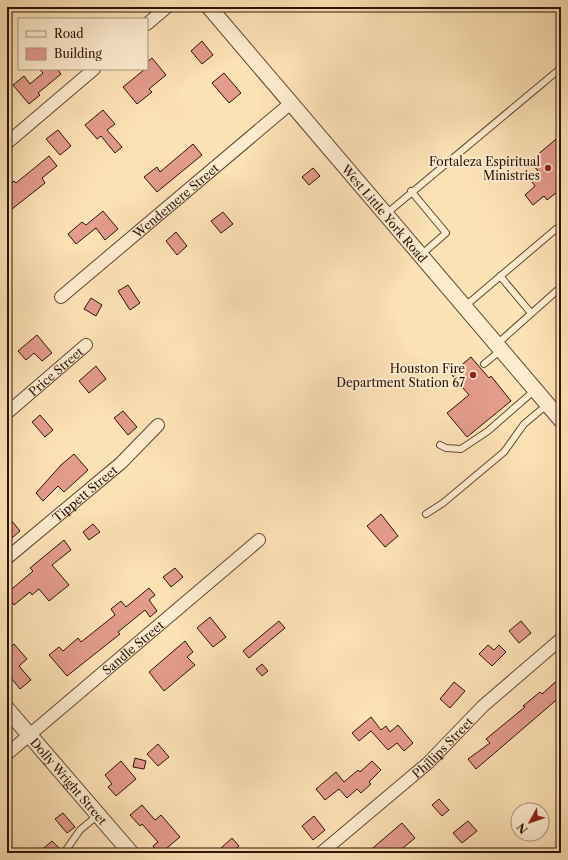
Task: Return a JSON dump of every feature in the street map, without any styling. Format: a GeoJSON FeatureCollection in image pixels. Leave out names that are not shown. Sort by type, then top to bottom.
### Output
{"type":"FeatureCollection","features":[{"type":"Feature","properties":{"kind":"street"},"geometry":{"type":"LineString","coordinates":[[148,23],[167,7]]}},
{"type":"Feature","properties":{"kind":"street","name":"West Little York Road"},"geometry":{"type":"LineString","coordinates":[[209,7],[561,420]]}},
{"type":"Feature","properties":{"kind":"street"},"geometry":{"type":"LineString","coordinates":[[7,143],[93,70]]}},
{"type":"Feature","properties":{"kind":"street","name":"Wendemere Street"},"geometry":{"type":"LineString","coordinates":[[61,297],[291,103]]}},
{"type":"Feature","properties":{"kind":"street","name":"Price Street"},"geometry":{"type":"LineString","coordinates":[[7,413],[86,345]]}},
{"type":"Feature","properties":{"kind":"street","name":"Tippett Street"},"geometry":{"type":"LineString","coordinates":[[7,558],[121,463],[158,425]]}},
{"type":"Feature","properties":{"kind":"street","name":"Sandle Street"},"geometry":{"type":"LineString","coordinates":[[7,754],[259,540]]}},
{"type":"Feature","properties":{"kind":"street","name":"Phillips Street"},"geometry":{"type":"LineString","coordinates":[[321,853],[428,763],[483,706],[561,639]]}},
{"type":"Feature","properties":{"kind":"street","name":"Dolly Wright Street"},"geometry":{"type":"LineString","coordinates":[[7,709],[131,853]]}},
{"type":"Feature","properties":{"kind":"lane"},"geometry":{"type":"LineString","coordinates":[[385,214],[561,68]]}},
{"type":"Feature","properties":{"kind":"lane"},"geometry":{"type":"LineString","coordinates":[[411,191],[446,233],[420,256]]}},
{"type":"Feature","properties":{"kind":"lane"},"geometry":{"type":"LineString","coordinates":[[464,307],[556,229],[561,235]]}},
{"type":"Feature","properties":{"kind":"lane"},"geometry":{"type":"LineString","coordinates":[[500,276],[531,313]]}},
{"type":"Feature","properties":{"kind":"lane"},"geometry":{"type":"LineString","coordinates":[[484,364],[531,313],[561,287]]}},
{"type":"Feature","properties":{"kind":"lane"},"geometry":{"type":"LineString","coordinates":[[440,444],[446,448],[460,449],[488,431],[535,390]]}},
{"type":"Feature","properties":{"kind":"lane"},"geometry":{"type":"LineString","coordinates":[[426,514],[443,503],[504,452],[524,424],[548,404]]}},
{"type":"Feature","properties":{"kind":"lane"},"geometry":{"type":"LineString","coordinates":[[64,853],[80,830],[98,815]]}},
{"type":"Feature","properties":{"kind":"building"},"geometry":{"type":"Polygon","coordinates":[[[202,41],[213,55],[202,64],[191,51],[202,41]]]}},
{"type":"Feature","properties":{"kind":"building"},"geometry":{"type":"Polygon","coordinates":[[[152,58],[166,75],[149,89],[152,92],[137,104],[123,87],[144,70],[148,70],[148,61],[152,58]]]}},
{"type":"Feature","properties":{"kind":"building"},"geometry":{"type":"Polygon","coordinates":[[[40,70],[58,70],[61,74],[38,93],[40,95],[29,104],[13,85],[24,76],[30,84],[43,73],[40,70]]]}},
{"type":"Feature","properties":{"kind":"building"},"geometry":{"type":"Polygon","coordinates":[[[224,73],[241,93],[229,103],[212,83],[224,73]]]}},
{"type":"Feature","properties":{"kind":"building"},"geometry":{"type":"Polygon","coordinates":[[[103,110],[115,124],[107,130],[122,147],[115,153],[101,136],[97,139],[85,125],[103,110]]]}},
{"type":"Feature","properties":{"kind":"building"},"geometry":{"type":"Polygon","coordinates":[[[58,130],[71,146],[60,155],[46,139],[58,130]]]}},
{"type":"Feature","properties":{"kind":"building","name":"Fortaleza Espiritual Ministries"},"geometry":{"type":"Polygon","coordinates":[[[561,135],[561,199],[556,193],[547,200],[544,196],[533,205],[525,195],[535,186],[532,182],[541,175],[530,161],[561,135]]]}},
{"type":"Feature","properties":{"kind":"building"},"geometry":{"type":"Polygon","coordinates":[[[193,144],[202,155],[157,192],[144,177],[157,167],[160,172],[193,144]]]}},
{"type":"Feature","properties":{"kind":"building"},"geometry":{"type":"Polygon","coordinates":[[[49,156],[57,166],[42,178],[45,183],[7,213],[7,187],[14,181],[16,183],[49,156]]]}},
{"type":"Feature","properties":{"kind":"building"},"geometry":{"type":"Polygon","coordinates":[[[313,168],[320,176],[309,185],[302,177],[313,168]]]}},
{"type":"Feature","properties":{"kind":"building"},"geometry":{"type":"Polygon","coordinates":[[[103,211],[118,229],[105,240],[96,228],[76,244],[68,234],[82,222],[86,225],[103,211]]]}},
{"type":"Feature","properties":{"kind":"building"},"geometry":{"type":"Polygon","coordinates":[[[223,212],[233,224],[221,233],[211,221],[223,212]]]}},
{"type":"Feature","properties":{"kind":"building"},"geometry":{"type":"Polygon","coordinates":[[[176,232],[187,246],[177,255],[166,241],[176,232]]]}},
{"type":"Feature","properties":{"kind":"building"},"geometry":{"type":"Polygon","coordinates":[[[128,285],[140,303],[130,310],[118,291],[128,285]]]}},
{"type":"Feature","properties":{"kind":"building"},"geometry":{"type":"Polygon","coordinates":[[[91,298],[102,305],[96,316],[84,309],[91,298]]]}},
{"type":"Feature","properties":{"kind":"building"},"geometry":{"type":"Polygon","coordinates":[[[37,335],[52,353],[42,361],[34,353],[26,360],[18,351],[37,335]]]}},
{"type":"Feature","properties":{"kind":"building"},"geometry":{"type":"Polygon","coordinates":[[[471,357],[489,378],[491,376],[511,401],[467,437],[447,413],[469,395],[451,374],[471,357]]]}},
{"type":"Feature","properties":{"kind":"building"},"geometry":{"type":"Polygon","coordinates":[[[96,366],[106,379],[89,393],[79,381],[96,366]]]}},
{"type":"Feature","properties":{"kind":"building"},"geometry":{"type":"Polygon","coordinates":[[[123,411],[137,427],[128,435],[114,418],[123,411]]]}},
{"type":"Feature","properties":{"kind":"building"},"geometry":{"type":"Polygon","coordinates":[[[40,415],[53,430],[45,437],[32,422],[40,415]]]}},
{"type":"Feature","properties":{"kind":"building"},"geometry":{"type":"Polygon","coordinates":[[[74,454],[88,470],[64,492],[58,486],[43,501],[36,493],[61,465],[74,454]]]}},
{"type":"Feature","properties":{"kind":"building"},"geometry":{"type":"Polygon","coordinates":[[[381,514],[398,536],[385,547],[367,526],[381,514]]]}},
{"type":"Feature","properties":{"kind":"building"},"geometry":{"type":"Polygon","coordinates":[[[7,515],[20,531],[7,542],[7,515]]]}},
{"type":"Feature","properties":{"kind":"building"},"geometry":{"type":"Polygon","coordinates":[[[93,524],[100,532],[89,540],[83,532],[93,524]]]}},
{"type":"Feature","properties":{"kind":"building"},"geometry":{"type":"Polygon","coordinates":[[[64,540],[71,550],[52,565],[69,585],[49,601],[39,589],[32,595],[30,592],[14,605],[7,596],[7,593],[33,571],[30,568],[64,540]]]}},
{"type":"Feature","properties":{"kind":"building"},"geometry":{"type":"Polygon","coordinates":[[[175,568],[183,577],[171,587],[163,577],[175,568]]]}},
{"type":"Feature","properties":{"kind":"building"},"geometry":{"type":"Polygon","coordinates":[[[149,588],[155,595],[149,600],[157,611],[150,617],[145,610],[118,632],[120,634],[67,676],[49,655],[59,647],[63,651],[78,638],[81,642],[115,615],[111,609],[121,601],[126,607],[149,588]]]}},
{"type":"Feature","properties":{"kind":"building"},"geometry":{"type":"Polygon","coordinates":[[[210,617],[226,637],[213,647],[197,628],[210,617]]]}},
{"type":"Feature","properties":{"kind":"building"},"geometry":{"type":"Polygon","coordinates":[[[279,621],[285,628],[249,658],[243,651],[279,621]]]}},
{"type":"Feature","properties":{"kind":"building"},"geometry":{"type":"Polygon","coordinates":[[[521,621],[531,633],[519,643],[509,631],[521,621]]]}},
{"type":"Feature","properties":{"kind":"building"},"geometry":{"type":"Polygon","coordinates":[[[185,641],[193,652],[187,657],[195,665],[164,691],[149,672],[185,641]]]}},
{"type":"Feature","properties":{"kind":"building"},"geometry":{"type":"Polygon","coordinates":[[[14,644],[27,659],[19,666],[31,680],[20,689],[7,673],[7,650],[14,644]]]}},
{"type":"Feature","properties":{"kind":"building"},"geometry":{"type":"Polygon","coordinates":[[[488,645],[494,650],[499,645],[506,652],[492,666],[479,654],[488,645]]]}},
{"type":"Feature","properties":{"kind":"building"},"geometry":{"type":"Polygon","coordinates":[[[262,664],[268,671],[262,676],[256,669],[262,664]]]}},
{"type":"Feature","properties":{"kind":"building"},"geometry":{"type":"Polygon","coordinates":[[[561,677],[561,696],[476,769],[468,759],[490,743],[486,739],[525,707],[523,706],[540,692],[542,694],[561,677]]]}},
{"type":"Feature","properties":{"kind":"building"},"geometry":{"type":"Polygon","coordinates":[[[454,682],[465,691],[450,708],[440,699],[454,682]]]}},
{"type":"Feature","properties":{"kind":"building"},"geometry":{"type":"Polygon","coordinates":[[[371,717],[381,730],[386,726],[390,732],[398,725],[413,743],[404,751],[397,743],[388,750],[371,731],[359,741],[352,733],[371,717]]]}},
{"type":"Feature","properties":{"kind":"building"},"geometry":{"type":"Polygon","coordinates":[[[158,744],[169,757],[158,766],[147,754],[158,744]]]}},
{"type":"Feature","properties":{"kind":"building"},"geometry":{"type":"Polygon","coordinates":[[[135,758],[146,761],[144,769],[133,767],[135,758]]]}},
{"type":"Feature","properties":{"kind":"building"},"geometry":{"type":"Polygon","coordinates":[[[121,761],[136,779],[116,796],[108,787],[112,784],[105,775],[121,761]]]}},
{"type":"Feature","properties":{"kind":"building"},"geometry":{"type":"Polygon","coordinates":[[[372,761],[381,770],[369,782],[371,784],[361,793],[357,789],[347,798],[339,789],[325,800],[316,789],[336,772],[344,782],[358,770],[360,772],[372,761]]]}},
{"type":"Feature","properties":{"kind":"building"},"geometry":{"type":"Polygon","coordinates":[[[439,799],[449,810],[442,816],[432,805],[439,799]]]}},
{"type":"Feature","properties":{"kind":"building"},"geometry":{"type":"Polygon","coordinates":[[[142,805],[155,820],[161,815],[180,837],[161,853],[158,853],[153,846],[158,842],[142,824],[140,826],[130,815],[142,805]]]}},
{"type":"Feature","properties":{"kind":"building"},"geometry":{"type":"Polygon","coordinates":[[[63,813],[75,827],[67,833],[55,819],[63,813]]]}},
{"type":"Feature","properties":{"kind":"building"},"geometry":{"type":"Polygon","coordinates":[[[314,816],[325,830],[313,840],[302,826],[314,816]]]}},
{"type":"Feature","properties":{"kind":"building"},"geometry":{"type":"Polygon","coordinates":[[[468,821],[477,831],[462,843],[453,833],[468,821]]]}},
{"type":"Feature","properties":{"kind":"building"},"geometry":{"type":"Polygon","coordinates":[[[402,823],[415,838],[397,853],[367,853],[402,823]]]}},
{"type":"Feature","properties":{"kind":"building"},"geometry":{"type":"Polygon","coordinates":[[[232,838],[239,846],[231,853],[226,853],[221,848],[232,838]]]}},
{"type":"Feature","properties":{"kind":"building"},"geometry":{"type":"Polygon","coordinates":[[[52,841],[61,850],[60,853],[38,853],[52,841]]]}},
{"type":"Feature","properties":{"kind":"place","name":"Fortaleza Espiritual Ministries"},"geometry":{"type":"Point","coordinates":[548,168]}},
{"type":"Feature","properties":{"kind":"place","name":"Houston Fire Department Station 67"},"geometry":{"type":"Point","coordinates":[473,375]}}]}
